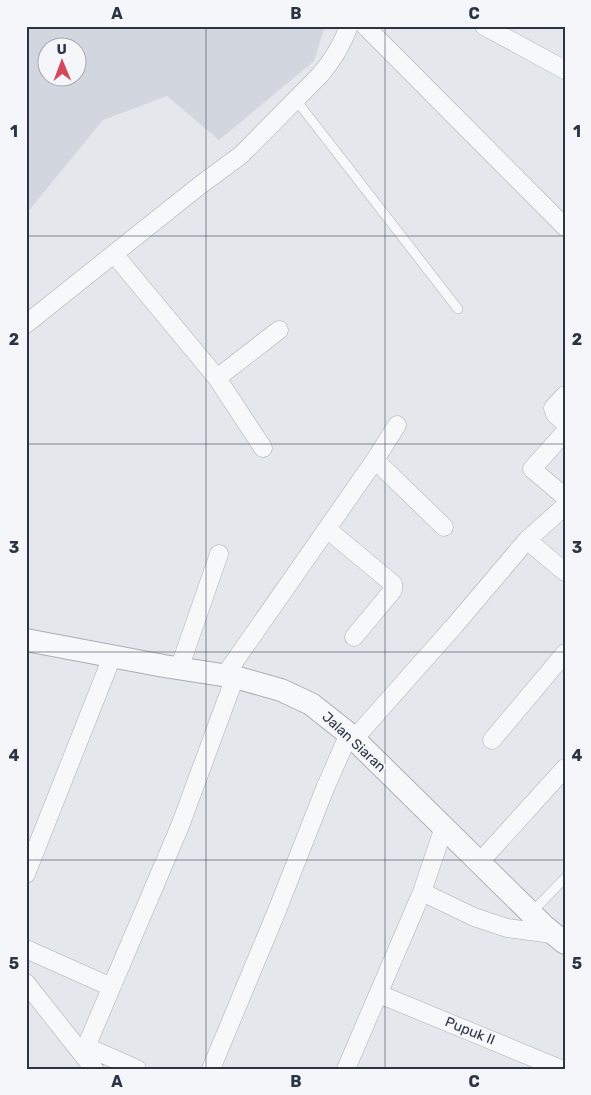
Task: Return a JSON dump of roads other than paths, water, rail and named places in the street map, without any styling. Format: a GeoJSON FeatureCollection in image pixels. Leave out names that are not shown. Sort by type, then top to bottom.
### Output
{"type":"FeatureCollection","features":[{"type":"Feature","properties":{"kind":"street"},"geometry":{"type":"LineString","coordinates":[[26,324],[240,155],[296,100],[332,61],[343,42],[349,26]]}},
{"type":"Feature","properties":{"kind":"street"},"geometry":{"type":"LineString","coordinates":[[366,26],[565,227]]}},
{"type":"Feature","properties":{"kind":"street"},"geometry":{"type":"LineString","coordinates":[[484,26],[565,70]]}},
{"type":"Feature","properties":{"kind":"street"},"geometry":{"type":"LineString","coordinates":[[114,254],[217,378],[264,448]]}},
{"type":"Feature","properties":{"kind":"street"},"geometry":{"type":"LineString","coordinates":[[217,378],[279,330]]}},
{"type":"Feature","properties":{"kind":"street"},"geometry":{"type":"LineString","coordinates":[[565,395],[553,408],[555,414],[565,423]]}},
{"type":"Feature","properties":{"kind":"street"},"geometry":{"type":"LineString","coordinates":[[85,1051],[180,826],[230,676],[398,425]]}},
{"type":"Feature","properties":{"kind":"street"},"geometry":{"type":"LineString","coordinates":[[565,432],[532,470],[565,497]]}},
{"type":"Feature","properties":{"kind":"street"},"geometry":{"type":"LineString","coordinates":[[375,460],[444,527]]}},
{"type":"Feature","properties":{"kind":"street"},"geometry":{"type":"LineString","coordinates":[[211,1069],[276,914],[322,795],[351,736],[455,625],[526,540],[565,506]]}},
{"type":"Feature","properties":{"kind":"street"},"geometry":{"type":"LineString","coordinates":[[327,529],[393,584],[393,590],[354,637]]}},
{"type":"Feature","properties":{"kind":"street"},"geometry":{"type":"LineString","coordinates":[[526,540],[565,572]]}},
{"type":"Feature","properties":{"kind":"street"},"geometry":{"type":"LineString","coordinates":[[180,669],[219,554]]}},
{"type":"Feature","properties":{"kind":"street","name":"Jalan Siaran"},"geometry":{"type":"LineString","coordinates":[[26,640],[180,669],[230,676],[281,690],[316,707],[351,736],[425,811],[559,938]]}},
{"type":"Feature","properties":{"kind":"street"},"geometry":{"type":"LineString","coordinates":[[492,740],[565,653]]}},
{"type":"Feature","properties":{"kind":"street"},"geometry":{"type":"LineString","coordinates":[[26,874],[112,656]]}},
{"type":"Feature","properties":{"kind":"street"},"geometry":{"type":"LineString","coordinates":[[479,863],[565,768]]}},
{"type":"Feature","properties":{"kind":"street"},"geometry":{"type":"LineString","coordinates":[[346,1069],[422,892],[444,827]]}},
{"type":"Feature","properties":{"kind":"street"},"geometry":{"type":"LineString","coordinates":[[422,892],[474,917],[507,928],[559,938]]}},
{"type":"Feature","properties":{"kind":"street"},"geometry":{"type":"LineString","coordinates":[[26,949],[111,987]]}},
{"type":"Feature","properties":{"kind":"street"},"geometry":{"type":"LineString","coordinates":[[26,983],[85,1051],[94,1069]]}},
{"type":"Feature","properties":{"kind":"street","name":"Pupuk II"},"geometry":{"type":"LineString","coordinates":[[379,994],[561,1069]]}},
{"type":"Feature","properties":{"kind":"street"},"geometry":{"type":"LineString","coordinates":[[85,1051],[137,1069]]}},
{"type":"Feature","properties":{"kind":"lane"},"geometry":{"type":"LineString","coordinates":[[296,100],[458,309]]}},
{"type":"Feature","properties":{"kind":"lane"},"geometry":{"type":"LineString","coordinates":[[531,913],[565,878]]}}]}
